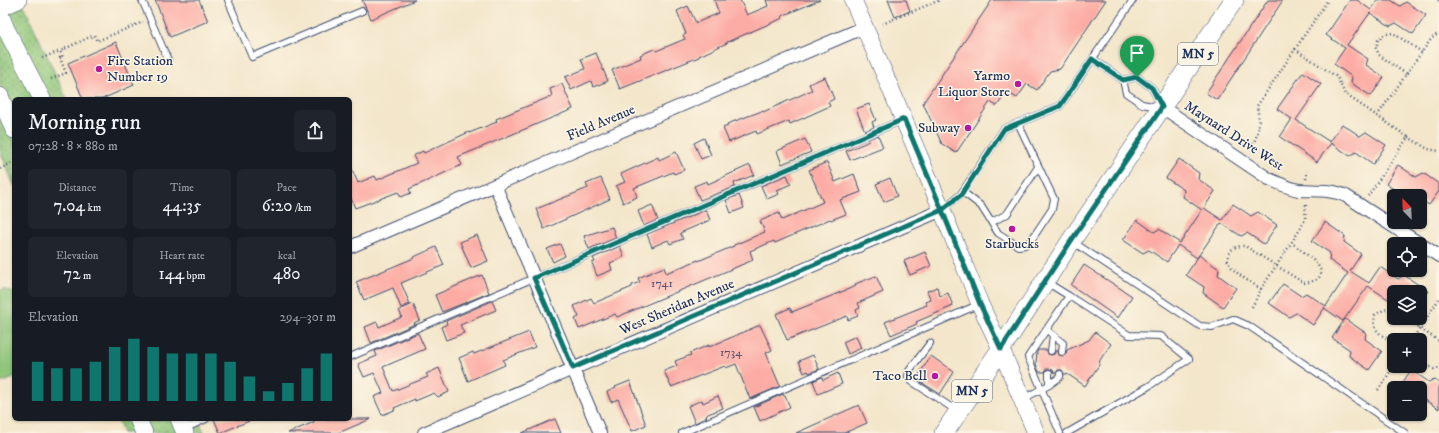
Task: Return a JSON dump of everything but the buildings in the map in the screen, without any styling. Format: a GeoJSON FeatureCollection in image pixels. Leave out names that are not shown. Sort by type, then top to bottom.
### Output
{"type":"FeatureCollection","features":[{"type":"Feature","properties":{"kind":"main road","name":"MN 5"},"geometry":{"type":"LineString","coordinates":[[944,433],[1071,241],[1234,0]]}},
{"type":"Feature","properties":{"kind":"street"},"geometry":{"type":"LineString","coordinates":[[0,8],[18,0]]}},
{"type":"Feature","properties":{"kind":"street"},"geometry":{"type":"LineString","coordinates":[[853,0],[980,304],[1001,349],[1036,433]]}},
{"type":"Feature","properties":{"kind":"street"},"geometry":{"type":"LineString","coordinates":[[0,14],[39,97]]}},
{"type":"Feature","properties":{"kind":"street","name":"Field Avenue"},"geometry":{"type":"LineString","coordinates":[[352,246],[865,27]]}},
{"type":"Feature","properties":{"kind":"street"},"geometry":{"type":"LineString","coordinates":[[7,105],[12,123]]}},
{"type":"Feature","properties":{"kind":"street","name":"Maynard Drive West"},"geometry":{"type":"LineString","coordinates":[[1162,107],[1269,179],[1287,187],[1306,190],[1332,191],[1342,194],[1439,256]]}},
{"type":"Feature","properties":{"kind":"street"},"geometry":{"type":"LineString","coordinates":[[495,185],[600,433]]}},
{"type":"Feature","properties":{"kind":"street","name":"West Sheridan Avenue"},"geometry":{"type":"LineString","coordinates":[[424,433],[942,210]]}},
{"type":"Feature","properties":{"kind":"street"},"geometry":{"type":"LineString","coordinates":[[139,421],[144,433]]}},
{"type":"Feature","properties":{"kind":"lane"},"geometry":{"type":"LineString","coordinates":[[142,0],[168,60]]}},
{"type":"Feature","properties":{"kind":"lane"},"geometry":{"type":"LineString","coordinates":[[228,0],[252,57],[362,11]]}},
{"type":"Feature","properties":{"kind":"lane"},"geometry":{"type":"LineString","coordinates":[[942,210],[963,192],[1004,129],[1060,106],[1133,0]]}},
{"type":"Feature","properties":{"kind":"lane"},"geometry":{"type":"LineString","coordinates":[[1092,59],[1123,80],[1126,93],[1142,104],[1162,107]]}},
{"type":"Feature","properties":{"kind":"lane"},"geometry":{"type":"LineString","coordinates":[[1123,80],[1137,77],[1143,81],[1152,88],[1162,107]]}},
{"type":"Feature","properties":{"kind":"lane"},"geometry":{"type":"LineString","coordinates":[[352,356],[904,119]]}},
{"type":"Feature","properties":{"kind":"lane"},"geometry":{"type":"LineString","coordinates":[[963,192],[981,206],[998,233],[1018,246],[1025,244],[1032,239],[1052,209],[1054,199],[1018,123]]}},
{"type":"Feature","properties":{"kind":"lane"},"geometry":{"type":"LineString","coordinates":[[992,222],[1007,214],[1038,167]]}},
{"type":"Feature","properties":{"kind":"lane"},"geometry":{"type":"LineString","coordinates":[[1071,241],[1200,326],[1212,327],[1233,319],[1249,326],[1405,433]]}},
{"type":"Feature","properties":{"kind":"lane"},"geometry":{"type":"LineString","coordinates":[[1045,281],[1129,335],[1161,336],[1189,359],[1149,386],[1067,433]]}},
{"type":"Feature","properties":{"kind":"lane"},"geometry":{"type":"LineString","coordinates":[[1060,433],[1028,357],[1069,296]]}},
{"type":"Feature","properties":{"kind":"lane"},"geometry":{"type":"LineString","coordinates":[[682,433],[980,304]]}},
{"type":"Feature","properties":{"kind":"lane"},"geometry":{"type":"LineString","coordinates":[[1046,330],[1063,343],[1062,352]]}},
{"type":"Feature","properties":{"kind":"lane"},"geometry":{"type":"LineString","coordinates":[[1051,351],[1053,335]]}},
{"type":"Feature","properties":{"kind":"lane"},"geometry":{"type":"LineString","coordinates":[[930,343],[909,371],[908,377],[911,381],[958,412]]}},
{"type":"Feature","properties":{"kind":"lane"},"geometry":{"type":"LineString","coordinates":[[1049,386],[1050,373]]}},
{"type":"Feature","properties":{"kind":"lane"},"geometry":{"type":"LineString","coordinates":[[1022,399],[1049,386],[1060,377],[1060,374]]}},
{"type":"Feature","properties":{"kind":"lane"},"geometry":{"type":"LineString","coordinates":[[182,427],[200,421]]}},
{"type":"Feature","properties":{"kind":"path"},"geometry":{"type":"LineString","coordinates":[[882,24],[940,0]]}},
{"type":"Feature","properties":{"kind":"path"},"geometry":{"type":"LineString","coordinates":[[1251,148],[1258,134],[1260,122],[1257,106],[1328,0]]}},
{"type":"Feature","properties":{"kind":"path"},"geometry":{"type":"LineString","coordinates":[[42,58],[94,36],[97,41],[150,19]]}},
{"type":"Feature","properties":{"kind":"path"},"geometry":{"type":"LineString","coordinates":[[1406,74],[1379,55],[1376,48],[1378,40],[1385,34],[1393,33],[1422,52]]}},
{"type":"Feature","properties":{"kind":"path"},"geometry":{"type":"LineString","coordinates":[[1377,116],[1431,39],[1439,33]]}},
{"type":"Feature","properties":{"kind":"path"},"geometry":{"type":"LineString","coordinates":[[1295,49],[1337,77],[1345,94],[1408,137],[1428,149],[1439,151]]}},
{"type":"Feature","properties":{"kind":"path"},"geometry":{"type":"LineString","coordinates":[[52,79],[66,73],[60,58],[63,57],[60,51]]}},
{"type":"Feature","properties":{"kind":"path"},"geometry":{"type":"LineString","coordinates":[[1364,207],[1370,192],[1408,137]]}},
{"type":"Feature","properties":{"kind":"path"},"geometry":{"type":"LineString","coordinates":[[0,169],[12,163]]}},
{"type":"Feature","properties":{"kind":"path"},"geometry":{"type":"LineString","coordinates":[[1252,307],[1261,289],[1301,228],[1305,219],[1306,190]]}},
{"type":"Feature","properties":{"kind":"path"},"geometry":{"type":"LineString","coordinates":[[1261,289],[1231,268],[1227,256],[1230,250],[1238,246],[1245,246],[1304,283],[1312,282],[1319,276],[1321,271],[1318,264],[1292,243]]}},
{"type":"Feature","properties":{"kind":"path"},"geometry":{"type":"LineString","coordinates":[[1417,333],[1439,299]]}},
{"type":"Feature","properties":{"kind":"path"},"geometry":{"type":"LineString","coordinates":[[1387,309],[1375,315],[1374,324],[1377,331],[1387,338]]}},
{"type":"Feature","properties":{"kind":"path"},"geometry":{"type":"LineString","coordinates":[[1415,325],[1439,341]]}},
{"type":"Feature","properties":{"kind":"path"},"geometry":{"type":"LineString","coordinates":[[1427,364],[1434,369],[1439,368]]}},
{"type":"Feature","properties":{"kind":"path"},"geometry":{"type":"LineString","coordinates":[[1378,390],[1389,373]]}},
{"type":"Feature","properties":{"kind":"green space"},"geometry":{"type":"Polygon","coordinates":[[[0,0],[21,0],[66,97],[12,97],[12,181],[0,150],[0,0]]]}},
{"type":"Feature","properties":{"kind":"green space"},"geometry":{"type":"Polygon","coordinates":[[[4,289],[12,292],[12,379],[0,383],[0,291],[4,289]]]}},
{"type":"Feature","properties":{"kind":"green space"},"geometry":{"type":"Polygon","coordinates":[[[118,421],[199,421],[204,433],[123,433],[118,421]]]}},
{"type":"Feature","properties":{"kind":"place","name":"Fire Station Number 19"},"geometry":{"type":"Point","coordinates":[99,69]}},
{"type":"Feature","properties":{"kind":"place","name":"Yarmo Liquor Store"},"geometry":{"type":"Point","coordinates":[1018,84]}},
{"type":"Feature","properties":{"kind":"place","name":"Subway"},"geometry":{"type":"Point","coordinates":[968,128]}},
{"type":"Feature","properties":{"kind":"place","name":"Starbucks"},"geometry":{"type":"Point","coordinates":[1012,229]}},
{"type":"Feature","properties":{"kind":"place","name":"Taco Bell"},"geometry":{"type":"Point","coordinates":[935,376]}},
{"type":"Feature","properties":{"kind":"route"},"geometry":{"type":"LineString","coordinates":[[1137,77],[1123,80],[1092,59],[1060,106],[1004,129],[962,194],[942,210],[904,119],[534,278],[573,368],[942,210],[980,304],[1001,349],[1071,241],[1162,107],[1152,88],[1137,77]]}}]}
